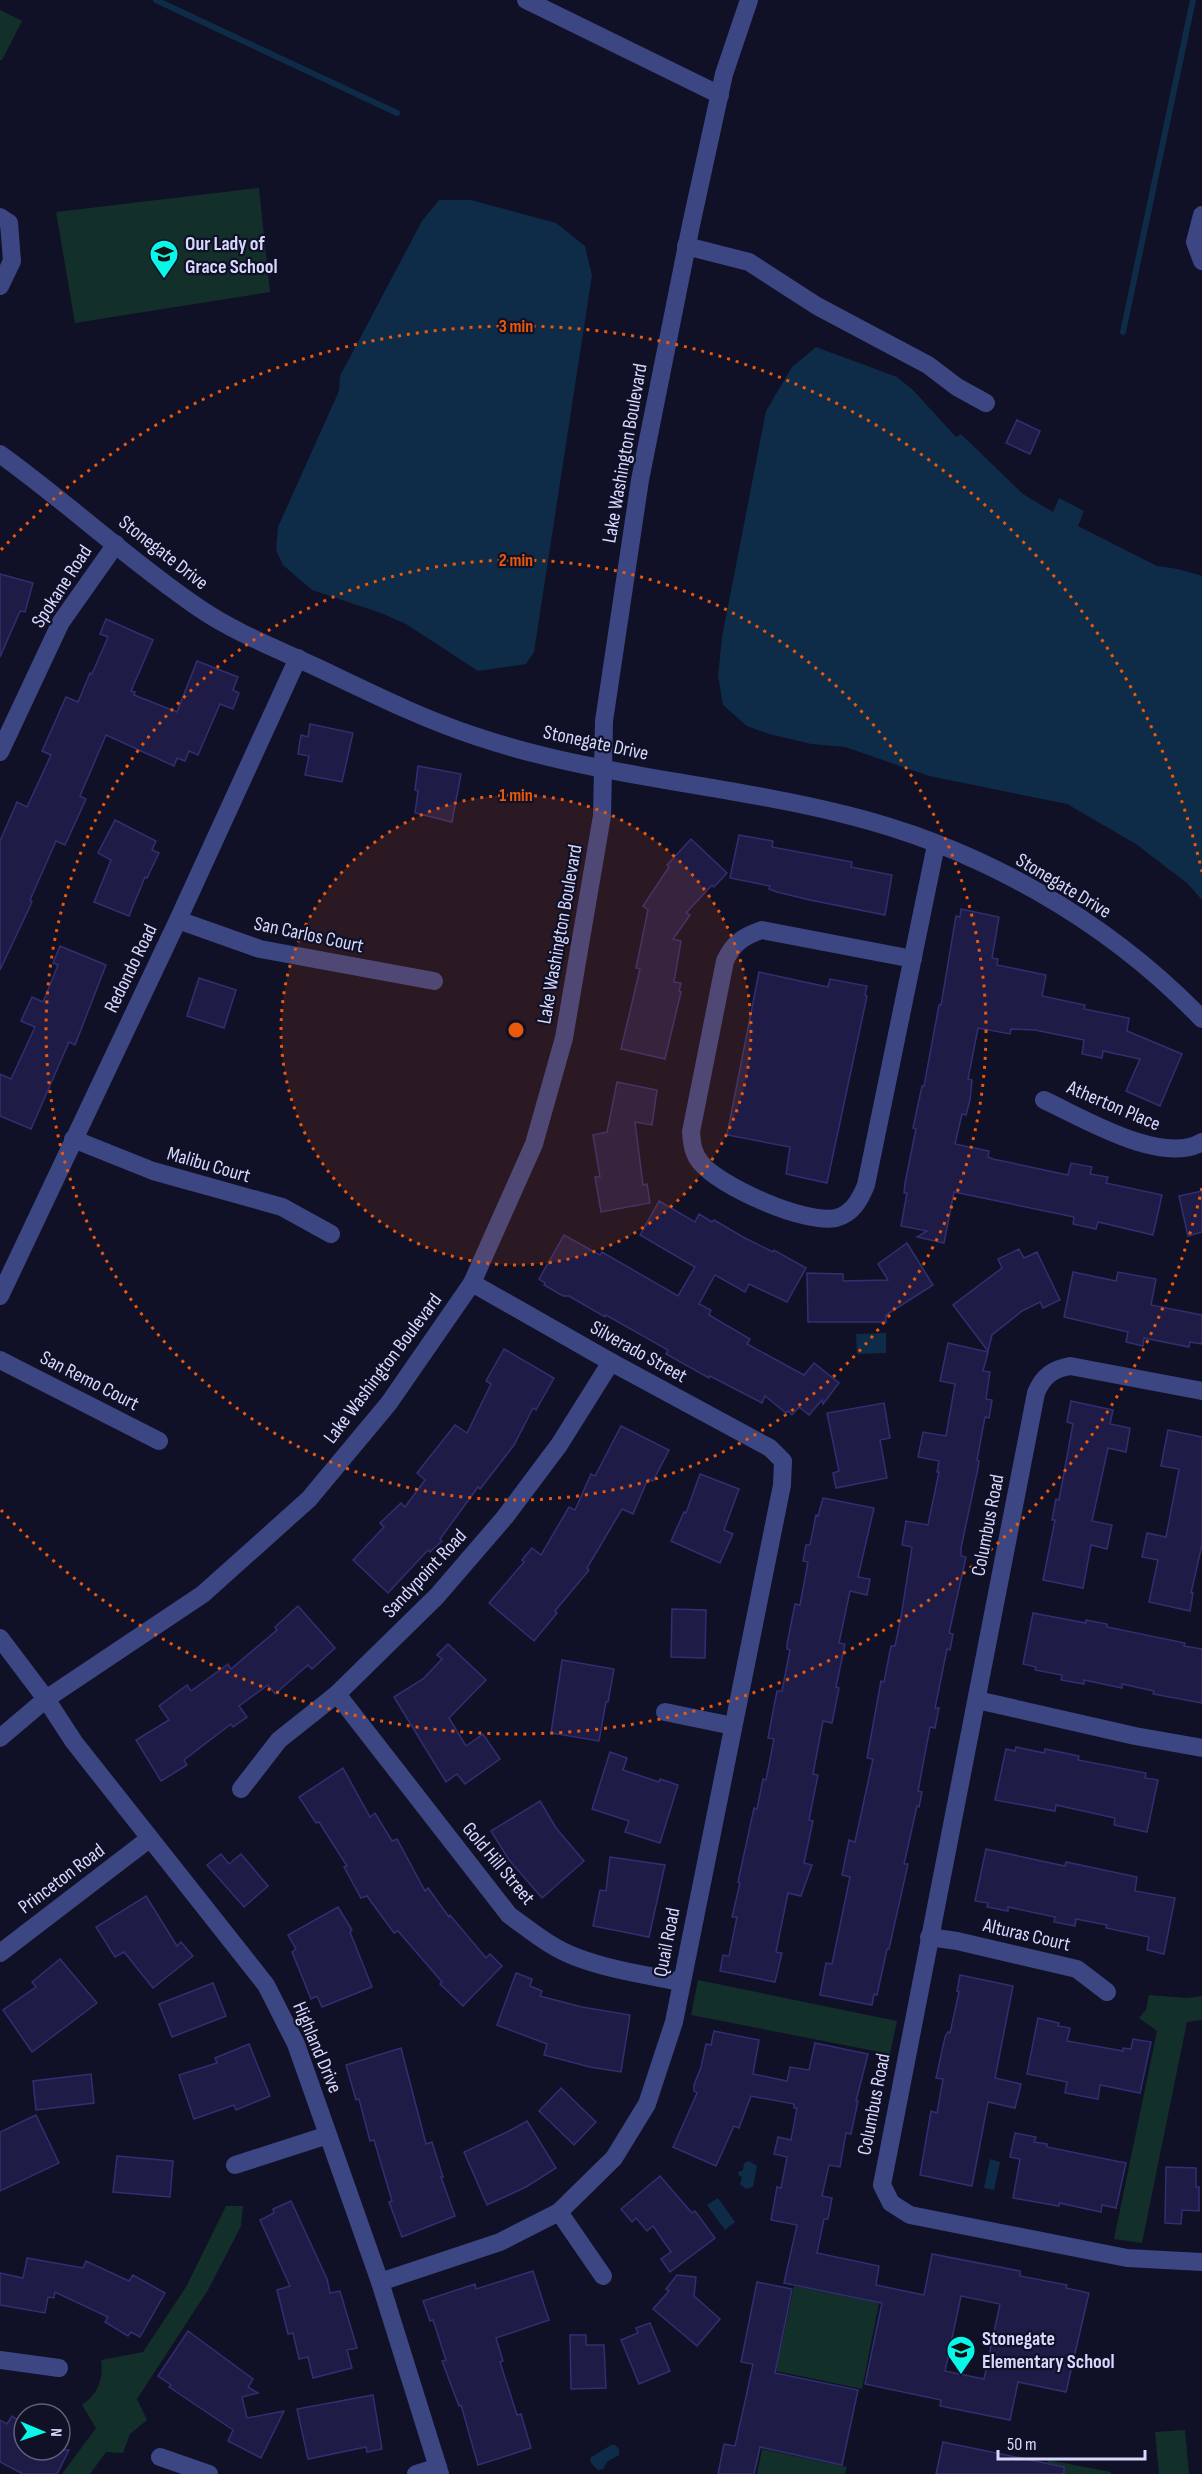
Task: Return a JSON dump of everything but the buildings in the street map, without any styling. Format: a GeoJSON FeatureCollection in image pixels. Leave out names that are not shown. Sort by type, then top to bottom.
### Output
{"type":"FeatureCollection","features":[{"type":"Feature","properties":{"kind":"street"},"geometry":{"type":"LineString","coordinates":[[526,0],[720,95]]}},
{"type":"Feature","properties":{"kind":"street","name":"Lake Washington Boulevard"},"geometry":{"type":"LineString","coordinates":[[0,1737],[46,1699],[203,1594],[309,1499],[389,1403],[472,1283],[534,1144],[564,1038],[602,816],[604,721],[640,480],[686,246],[720,95],[749,0]]}},
{"type":"Feature","properties":{"kind":"street"},"geometry":{"type":"LineString","coordinates":[[1202,214],[1195,242],[1202,261]]}},
{"type":"Feature","properties":{"kind":"street"},"geometry":{"type":"LineString","coordinates":[[0,217],[9,223],[12,261],[0,286]]}},
{"type":"Feature","properties":{"kind":"street"},"geometry":{"type":"LineString","coordinates":[[686,246],[749,262],[817,306],[928,365],[957,387],[986,403]]}},
{"type":"Feature","properties":{"kind":"street","name":"Stonegate Drive"},"geometry":{"type":"LineString","coordinates":[[0,454],[37,480],[200,609],[417,714],[477,737],[541,754],[839,813],[906,833],[1022,883],[1085,920],[1155,974],[1202,1019]]}},
{"type":"Feature","properties":{"kind":"street","name":"Spokane Road"},"geometry":{"type":"LineString","coordinates":[[0,752],[60,622],[116,544]]}},
{"type":"Feature","properties":{"kind":"street","name":"Redondo Road"},"geometry":{"type":"LineString","coordinates":[[0,1296],[178,920],[298,658]]}},
{"type":"Feature","properties":{"kind":"street"},"geometry":{"type":"LineString","coordinates":[[913,959],[762,930],[751,934],[731,948],[724,961],[690,1132],[692,1147],[702,1164],[710,1172],[748,1193],[791,1212],[823,1219],[846,1214],[861,1198],[866,1185],[913,959],[936,845]]}},
{"type":"Feature","properties":{"kind":"street","name":"San Carlos Court"},"geometry":{"type":"LineString","coordinates":[[178,920],[260,950],[434,981]]}},
{"type":"Feature","properties":{"kind":"street","name":"Atherton Place"},"geometry":{"type":"LineString","coordinates":[[1044,1100],[1154,1148],[1181,1149],[1202,1142]]}},
{"type":"Feature","properties":{"kind":"street","name":"Malibu Court"},"geometry":{"type":"LineString","coordinates":[[74,1139],[153,1171],[282,1207],[331,1234]]}},
{"type":"Feature","properties":{"kind":"street","name":"Silverado Street"},"geometry":{"type":"LineString","coordinates":[[472,1283],[770,1448],[783,1461]]}},
{"type":"Feature","properties":{"kind":"street","name":"San Remo Court"},"geometry":{"type":"LineString","coordinates":[[0,1360],[159,1441]]}},
{"type":"Feature","properties":{"kind":"street","name":"Sandypoint Road"},"geometry":{"type":"LineString","coordinates":[[242,1789],[279,1740],[337,1694],[437,1596],[505,1517],[559,1445],[611,1362]]}},
{"type":"Feature","properties":{"kind":"street","name":"Columbus Road"},"geometry":{"type":"LineString","coordinates":[[1202,1391],[1078,1366],[1059,1368],[1045,1378],[1036,1393],[999,1579],[978,1700],[882,2175],[882,2185],[891,2203],[910,2215],[1110,2255],[1168,2262],[1202,2262]]}},
{"type":"Feature","properties":{"kind":"street","name":"Quail Road"},"geometry":{"type":"LineString","coordinates":[[380,2282],[500,2242],[559,2212],[614,2158],[647,2104],[674,2022],[782,1485],[783,1461]]}},
{"type":"Feature","properties":{"kind":"street","name":"Highland Drive"},"geometry":{"type":"LineString","coordinates":[[0,1638],[46,1699],[74,1742],[266,1986],[296,2044],[380,2282],[439,2471]]}},
{"type":"Feature","properties":{"kind":"street","name":"Gold Hill Street"},"geometry":{"type":"LineString","coordinates":[[337,1694],[509,1915],[546,1942],[576,1957],[681,1982]]}},
{"type":"Feature","properties":{"kind":"street"},"geometry":{"type":"LineString","coordinates":[[978,1700],[1135,1736],[1202,1748]]}},
{"type":"Feature","properties":{"kind":"street"},"geometry":{"type":"LineString","coordinates":[[665,1712],[733,1726]]}},
{"type":"Feature","properties":{"kind":"street","name":"Princeton Road"},"geometry":{"type":"LineString","coordinates":[[0,1953],[149,1839]]}},
{"type":"Feature","properties":{"kind":"street","name":"Alturas Court"},"geometry":{"type":"LineString","coordinates":[[929,1937],[957,1941],[1077,1968],[1107,1992]]}},
{"type":"Feature","properties":{"kind":"street"},"geometry":{"type":"LineString","coordinates":[[235,2165],[328,2135]]}},
{"type":"Feature","properties":{"kind":"street"},"geometry":{"type":"LineString","coordinates":[[559,2212],[603,2276]]}},
{"type":"Feature","properties":{"kind":"street"},"geometry":{"type":"LineString","coordinates":[[0,2360],[58,2368]]}},
{"type":"Feature","properties":{"kind":"street"},"geometry":{"type":"LineString","coordinates":[[160,2457],[209,2474]]}},
{"type":"Feature","properties":{"kind":"street"},"geometry":{"type":"LineString","coordinates":[[416,2474],[439,2471]]}},
{"type":"Feature","properties":{"kind":"green space"},"geometry":{"type":"Polygon","coordinates":[[[0,10],[22,21],[2,60],[0,60],[0,10]]]}},
{"type":"Feature","properties":{"kind":"green space"},"geometry":{"type":"Polygon","coordinates":[[[259,188],[270,292],[75,323],[56,212],[259,188]]]}},
{"type":"Feature","properties":{"kind":"green space"},"geometry":{"type":"Polygon","coordinates":[[[698,1980],[897,2021],[890,2054],[691,2015],[698,1980]]]}},
{"type":"Feature","properties":{"kind":"green space"},"geometry":{"type":"Polygon","coordinates":[[[1149,1995],[1187,1998],[1202,1996],[1202,2020],[1187,2022],[1142,2243],[1114,2239],[1157,2031],[1139,2018],[1146,2010],[1149,1995]]]}},
{"type":"Feature","properties":{"kind":"green space"},"geometry":{"type":"Polygon","coordinates":[[[226,2206],[243,2206],[241,2226],[208,2290],[137,2399],[147,2420],[130,2434],[123,2453],[106,2452],[90,2474],[62,2474],[96,2428],[82,2405],[99,2386],[102,2374],[101,2360],[143,2352],[186,2287],[226,2206]]]}},
{"type":"Feature","properties":{"kind":"green space"},"geometry":{"type":"Polygon","coordinates":[[[794,2286],[879,2303],[862,2389],[776,2371],[794,2286]]]}},
{"type":"Feature","properties":{"kind":"green space"},"geometry":{"type":"Polygon","coordinates":[[[1185,2430],[1189,2474],[1159,2474],[1155,2432],[1185,2430]]]}},
{"type":"Feature","properties":{"kind":"green space"},"geometry":{"type":"Polygon","coordinates":[[[762,2449],[847,2467],[845,2474],[757,2474],[762,2449]]]}},
{"type":"Feature","properties":{"kind":"green space"},"geometry":{"type":"Polygon","coordinates":[[[1048,2460],[1111,2472],[1111,2474],[1045,2474],[1048,2460]]]}},
{"type":"Feature","properties":{"kind":"water"},"geometry":{"type":"Polygon","coordinates":[[[439,200],[471,200],[556,223],[585,246],[592,275],[534,652],[526,664],[478,671],[406,624],[381,613],[312,590],[283,565],[276,550],[278,527],[339,391],[340,376],[422,221],[439,200]]]}},
{"type":"Feature","properties":{"kind":"water"},"geometry":{"type":"Polygon","coordinates":[[[816,347],[897,377],[913,390],[956,437],[961,434],[1023,494],[1053,512],[1059,498],[1084,511],[1078,526],[1157,566],[1202,576],[1202,900],[1188,884],[1136,844],[1067,804],[929,776],[845,747],[811,744],[769,734],[747,726],[723,705],[718,676],[722,637],[766,411],[792,367],[816,347]]]}},
{"type":"Feature","properties":{"kind":"water"},"geometry":{"type":"Polygon","coordinates":[[[886,1333],[886,1353],[857,1354],[856,1334],[886,1333]]]}},
{"type":"Feature","properties":{"kind":"water"},"geometry":{"type":"Polygon","coordinates":[[[990,2159],[1000,2162],[994,2190],[984,2188],[990,2159]]]}},
{"type":"Feature","properties":{"kind":"water"},"geometry":{"type":"Polygon","coordinates":[[[749,2161],[757,2166],[753,2187],[746,2189],[740,2184],[742,2177],[738,2172],[743,2170],[744,2163],[749,2161]]]}},
{"type":"Feature","properties":{"kind":"water"},"geometry":{"type":"Polygon","coordinates":[[[718,2198],[735,2222],[725,2230],[707,2205],[718,2198]]]}},
{"type":"Feature","properties":{"kind":"water"},"geometry":{"type":"Polygon","coordinates":[[[611,2445],[619,2449],[619,2455],[607,2462],[603,2469],[598,2470],[591,2463],[590,2458],[611,2445]]]}},
{"type":"Feature","properties":{"kind":"waterway"},"geometry":{"type":"LineString","coordinates":[[156,0],[397,113]]}},
{"type":"Feature","properties":{"kind":"waterway"},"geometry":{"type":"LineString","coordinates":[[1123,332],[1193,0]]}},
{"type":"Feature","properties":{"kind":"place","name":"Our Lady of Grace School"},"geometry":{"type":"Point","coordinates":[164,280]}},
{"type":"Feature","properties":{"kind":"place","name":"Stonegate Elementary School"},"geometry":{"type":"Point","coordinates":[961,2376]}}]}
